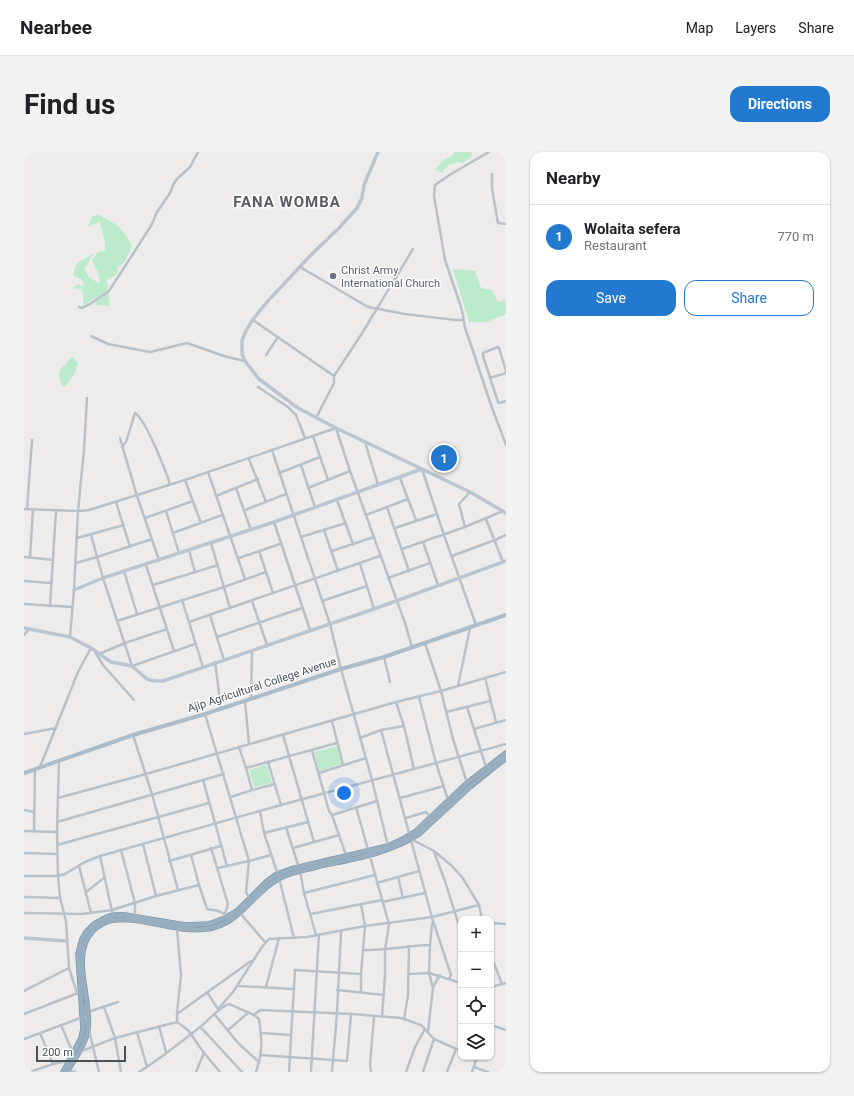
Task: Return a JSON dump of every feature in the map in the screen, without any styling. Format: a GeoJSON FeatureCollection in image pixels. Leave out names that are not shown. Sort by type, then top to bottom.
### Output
{"type":"FeatureCollection","features":[{"type":"Feature","properties":{"kind":"highway"},"geometry":{"type":"LineString","coordinates":[[66,1072],[73,1053],[81,1038],[86,1015],[79,993],[78,954],[82,939],[94,924],[113,915],[197,926],[209,924],[237,911],[267,881],[278,876],[346,855],[394,848],[410,837],[467,783],[506,753]]}},
{"type":"Feature","properties":{"kind":"highway"},"geometry":{"type":"LineString","coordinates":[[300,869],[369,852],[419,834],[470,786],[506,758]]}},
{"type":"Feature","properties":{"kind":"highway"},"geometry":{"type":"LineString","coordinates":[[113,915],[126,920],[177,928],[193,930],[207,929],[226,922],[240,913],[278,876]]}},
{"type":"Feature","properties":{"kind":"highway"},"geometry":{"type":"LineString","coordinates":[[70,1062],[79,1052],[85,1040],[88,1027],[82,955],[84,947],[92,932],[113,915]]}},
{"type":"Feature","properties":{"kind":"main road"},"geometry":{"type":"LineString","coordinates":[[378,152],[364,185],[362,198],[357,208],[267,302],[253,320],[242,340],[242,354],[253,372],[268,387],[298,408],[336,428],[470,492],[505,512]]}},
{"type":"Feature","properties":{"kind":"main road"},"geometry":{"type":"LineString","coordinates":[[74,590],[103,578],[231,537],[378,486],[422,469]]}},
{"type":"Feature","properties":{"kind":"main road"},"geometry":{"type":"LineString","coordinates":[[24,628],[70,637],[111,662],[132,666],[146,679],[163,681],[397,601],[504,562]]}},
{"type":"Feature","properties":{"kind":"main road","name":"Ajip Agricultural College Avenue"},"geometry":{"type":"LineString","coordinates":[[24,772],[133,735],[205,714],[341,669],[384,657],[506,615]]}},
{"type":"Feature","properties":{"kind":"main road"},"geometry":{"type":"LineString","coordinates":[[24,938],[67,941]]}},
{"type":"Feature","properties":{"kind":"street"},"geometry":{"type":"LineString","coordinates":[[79,307],[82,308],[90,304],[109,291],[151,226],[157,212],[170,193],[173,185],[177,179],[190,167],[198,152]]}},
{"type":"Feature","properties":{"kind":"street"},"geometry":{"type":"LineString","coordinates":[[489,152],[440,181],[435,185],[434,193],[445,260],[460,304],[465,328],[491,406],[506,445]]}},
{"type":"Feature","properties":{"kind":"street"},"geometry":{"type":"LineString","coordinates":[[492,174],[492,189],[498,223],[506,224]]}},
{"type":"Feature","properties":{"kind":"street"},"geometry":{"type":"LineString","coordinates":[[316,418],[334,383],[334,376],[362,334],[413,249]]}},
{"type":"Feature","properties":{"kind":"street"},"geometry":{"type":"LineString","coordinates":[[300,267],[354,299],[376,310],[463,320]]}},
{"type":"Feature","properties":{"kind":"street"},"geometry":{"type":"LineString","coordinates":[[253,320],[334,376]]}},
{"type":"Feature","properties":{"kind":"street"},"geometry":{"type":"LineString","coordinates":[[91,336],[108,344],[150,352],[187,343],[224,356],[245,361]]}},
{"type":"Feature","properties":{"kind":"street"},"geometry":{"type":"LineString","coordinates":[[266,355],[278,337]]}},
{"type":"Feature","properties":{"kind":"street"},"geometry":{"type":"LineString","coordinates":[[490,378],[506,372],[498,347],[484,352],[483,356],[490,378],[498,403],[506,401]]}},
{"type":"Feature","properties":{"kind":"street"},"geometry":{"type":"LineString","coordinates":[[258,387],[288,407],[296,415],[306,438]]}},
{"type":"Feature","properties":{"kind":"street"},"geometry":{"type":"LineString","coordinates":[[70,637],[87,398]]}},
{"type":"Feature","properties":{"kind":"street"},"geometry":{"type":"LineString","coordinates":[[122,447],[126,442],[135,413],[138,415],[158,454],[170,485]]}},
{"type":"Feature","properties":{"kind":"street"},"geometry":{"type":"LineString","coordinates":[[32,440],[26,509],[78,511],[89,510],[137,496],[336,428],[380,556],[405,623],[412,647]]}},
{"type":"Feature","properties":{"kind":"street"},"geometry":{"type":"LineString","coordinates":[[313,436],[328,480]]}},
{"type":"Feature","properties":{"kind":"street"},"geometry":{"type":"LineString","coordinates":[[120,438],[137,496],[159,560]]}},
{"type":"Feature","properties":{"kind":"street"},"geometry":{"type":"LineString","coordinates":[[365,441],[378,486]]}},
{"type":"Feature","properties":{"kind":"street"},"geometry":{"type":"LineString","coordinates":[[272,450],[330,624],[372,780],[388,846]]}},
{"type":"Feature","properties":{"kind":"street"},"geometry":{"type":"LineString","coordinates":[[280,473],[320,457]]}},
{"type":"Feature","properties":{"kind":"street"},"geometry":{"type":"LineString","coordinates":[[249,458],[266,502]]}},
{"type":"Feature","properties":{"kind":"street"},"geometry":{"type":"LineString","coordinates":[[301,465],[315,508]]}},
{"type":"Feature","properties":{"kind":"street"},"geometry":{"type":"LineString","coordinates":[[422,469],[476,625]]}},
{"type":"Feature","properties":{"kind":"street"},"geometry":{"type":"LineString","coordinates":[[308,488],[350,471]]}},
{"type":"Feature","properties":{"kind":"street"},"geometry":{"type":"LineString","coordinates":[[208,472],[245,579]]}},
{"type":"Feature","properties":{"kind":"street"},"geometry":{"type":"LineString","coordinates":[[400,478],[416,520]]}},
{"type":"Feature","properties":{"kind":"street"},"geometry":{"type":"LineString","coordinates":[[216,496],[258,479]]}},
{"type":"Feature","properties":{"kind":"street"},"geometry":{"type":"LineString","coordinates":[[185,480],[201,523]]}},
{"type":"Feature","properties":{"kind":"street"},"geometry":{"type":"LineString","coordinates":[[236,488],[251,530]]}},
{"type":"Feature","properties":{"kind":"street"},"geometry":{"type":"LineString","coordinates":[[466,527],[458,504],[470,492]]}},
{"type":"Feature","properties":{"kind":"street"},"geometry":{"type":"LineString","coordinates":[[245,510],[286,494]]}},
{"type":"Feature","properties":{"kind":"street"},"geometry":{"type":"LineString","coordinates":[[366,515],[408,499]]}},
{"type":"Feature","properties":{"kind":"street"},"geometry":{"type":"LineString","coordinates":[[337,500],[353,544]]}},
{"type":"Feature","properties":{"kind":"street"},"geometry":{"type":"LineString","coordinates":[[145,518],[193,501]]}},
{"type":"Feature","properties":{"kind":"street"},"geometry":{"type":"LineString","coordinates":[[116,502],[130,547]]}},
{"type":"Feature","properties":{"kind":"street"},"geometry":{"type":"LineString","coordinates":[[387,507],[409,571]]}},
{"type":"Feature","properties":{"kind":"street"},"geometry":{"type":"LineString","coordinates":[[30,558],[33,509]]}},
{"type":"Feature","properties":{"kind":"street"},"geometry":{"type":"LineString","coordinates":[[50,606],[56,510]]}},
{"type":"Feature","properties":{"kind":"street"},"geometry":{"type":"LineString","coordinates":[[166,511],[179,554]]}},
{"type":"Feature","properties":{"kind":"street"},"geometry":{"type":"LineString","coordinates":[[402,549],[505,512]]}},
{"type":"Feature","properties":{"kind":"street"},"geometry":{"type":"LineString","coordinates":[[395,528],[437,514]]}},
{"type":"Feature","properties":{"kind":"street"},"geometry":{"type":"LineString","coordinates":[[173,533],[222,515]]}},
{"type":"Feature","properties":{"kind":"street"},"geometry":{"type":"LineString","coordinates":[[486,519],[504,562]]}},
{"type":"Feature","properties":{"kind":"street"},"geometry":{"type":"LineString","coordinates":[[274,522],[280,544],[310,630]]}},
{"type":"Feature","properties":{"kind":"street"},"geometry":{"type":"LineString","coordinates":[[301,537],[346,523]]}},
{"type":"Feature","properties":{"kind":"street"},"geometry":{"type":"LineString","coordinates":[[77,538],[124,525]]}},
{"type":"Feature","properties":{"kind":"street"},"geometry":{"type":"LineString","coordinates":[[324,530],[338,571]]}},
{"type":"Feature","properties":{"kind":"street"},"geometry":{"type":"LineString","coordinates":[[91,535],[103,578],[132,666],[195,644]]}},
{"type":"Feature","properties":{"kind":"street"},"geometry":{"type":"LineString","coordinates":[[452,556],[506,535]]}},
{"type":"Feature","properties":{"kind":"street"},"geometry":{"type":"LineString","coordinates":[[332,551],[374,537]]}},
{"type":"Feature","properties":{"kind":"street"},"geometry":{"type":"LineString","coordinates":[[76,563],[97,558],[152,539]]}},
{"type":"Feature","properties":{"kind":"street"},"geometry":{"type":"LineString","coordinates":[[423,542],[438,585]]}},
{"type":"Feature","properties":{"kind":"street"},"geometry":{"type":"LineString","coordinates":[[211,543],[230,608]]}},
{"type":"Feature","properties":{"kind":"street"},"geometry":{"type":"LineString","coordinates":[[239,558],[280,544]]}},
{"type":"Feature","properties":{"kind":"street"},"geometry":{"type":"LineString","coordinates":[[189,550],[195,572]]}},
{"type":"Feature","properties":{"kind":"street"},"geometry":{"type":"LineString","coordinates":[[259,551],[273,593]]}},
{"type":"Feature","properties":{"kind":"street"},"geometry":{"type":"LineString","coordinates":[[189,622],[380,556]]}},
{"type":"Feature","properties":{"kind":"street"},"geometry":{"type":"LineString","coordinates":[[24,557],[53,560]]}},
{"type":"Feature","properties":{"kind":"street"},"geometry":{"type":"LineString","coordinates":[[388,578],[430,563]]}},
{"type":"Feature","properties":{"kind":"street"},"geometry":{"type":"LineString","coordinates":[[360,564],[374,609]]}},
{"type":"Feature","properties":{"kind":"street"},"geometry":{"type":"LineString","coordinates":[[146,565],[174,651]]}},
{"type":"Feature","properties":{"kind":"street"},"geometry":{"type":"LineString","coordinates":[[153,585],[218,565]]}},
{"type":"Feature","properties":{"kind":"street"},"geometry":{"type":"LineString","coordinates":[[124,571],[137,614]]}},
{"type":"Feature","properties":{"kind":"street"},"geometry":{"type":"LineString","coordinates":[[117,621],[266,572]]}},
{"type":"Feature","properties":{"kind":"street"},"geometry":{"type":"LineString","coordinates":[[24,581],[51,583]]}},
{"type":"Feature","properties":{"kind":"street"},"geometry":{"type":"LineString","coordinates":[[322,601],[367,586]]}},
{"type":"Feature","properties":{"kind":"street"},"geometry":{"type":"LineString","coordinates":[[182,600],[203,667]]}},
{"type":"Feature","properties":{"kind":"street"},"geometry":{"type":"LineString","coordinates":[[252,601],[267,645]]}},
{"type":"Feature","properties":{"kind":"street"},"geometry":{"type":"LineString","coordinates":[[24,604],[72,607]]}},
{"type":"Feature","properties":{"kind":"street"},"geometry":{"type":"LineString","coordinates":[[217,637],[302,608]]}},
{"type":"Feature","properties":{"kind":"street"},"geometry":{"type":"LineString","coordinates":[[210,615],[224,660]]}},
{"type":"Feature","properties":{"kind":"street"},"geometry":{"type":"LineString","coordinates":[[458,686],[470,627]]}},
{"type":"Feature","properties":{"kind":"street"},"geometry":{"type":"LineString","coordinates":[[24,635],[29,628]]}},
{"type":"Feature","properties":{"kind":"street"},"geometry":{"type":"LineString","coordinates":[[98,654],[167,629]]}},
{"type":"Feature","properties":{"kind":"street"},"geometry":{"type":"LineString","coordinates":[[425,643],[441,691],[458,756],[467,783]]}},
{"type":"Feature","properties":{"kind":"street"},"geometry":{"type":"LineString","coordinates":[[40,767],[78,672],[93,650],[134,700]]}},
{"type":"Feature","properties":{"kind":"street"},"geometry":{"type":"LineString","coordinates":[[251,699],[252,650]]}},
{"type":"Feature","properties":{"kind":"street"},"geometry":{"type":"LineString","coordinates":[[384,657],[390,682]]}},
{"type":"Feature","properties":{"kind":"street"},"geometry":{"type":"LineString","coordinates":[[215,662],[221,709]]}},
{"type":"Feature","properties":{"kind":"street"},"geometry":{"type":"LineString","coordinates":[[58,798],[396,702],[506,673]]}},
{"type":"Feature","properties":{"kind":"street"},"geometry":{"type":"LineString","coordinates":[[485,678],[496,722]]}},
{"type":"Feature","properties":{"kind":"street"},"geometry":{"type":"LineString","coordinates":[[419,696],[436,763],[449,801]]}},
{"type":"Feature","properties":{"kind":"street"},"geometry":{"type":"LineString","coordinates":[[446,712],[490,700]]}},
{"type":"Feature","properties":{"kind":"street"},"geometry":{"type":"LineString","coordinates":[[245,701],[249,744]]}},
{"type":"Feature","properties":{"kind":"street"},"geometry":{"type":"LineString","coordinates":[[396,702],[404,726],[414,769]]}},
{"type":"Feature","properties":{"kind":"street"},"geometry":{"type":"LineString","coordinates":[[467,707],[486,769]]}},
{"type":"Feature","properties":{"kind":"street"},"geometry":{"type":"LineString","coordinates":[[205,714],[218,753],[249,861],[246,892],[250,898]]}},
{"type":"Feature","properties":{"kind":"street"},"geometry":{"type":"LineString","coordinates":[[474,729],[506,720]]}},
{"type":"Feature","properties":{"kind":"street"},"geometry":{"type":"LineString","coordinates":[[332,721],[343,765]]}},
{"type":"Feature","properties":{"kind":"street"},"geometry":{"type":"LineString","coordinates":[[360,738],[381,730],[404,726]]}},
{"type":"Feature","properties":{"kind":"street"},"geometry":{"type":"LineString","coordinates":[[24,734],[56,728]]}},
{"type":"Feature","properties":{"kind":"street"},"geometry":{"type":"LineString","coordinates":[[381,730],[433,921],[448,964],[451,975],[449,979]]}},
{"type":"Feature","properties":{"kind":"street"},"geometry":{"type":"LineString","coordinates":[[133,735],[152,794],[178,890]]}},
{"type":"Feature","properties":{"kind":"street"},"geometry":{"type":"LineString","coordinates":[[283,735],[314,842]]}},
{"type":"Feature","properties":{"kind":"street"},"geometry":{"type":"LineString","coordinates":[[246,768],[337,744]]}},
{"type":"Feature","properties":{"kind":"street"},"geometry":{"type":"LineString","coordinates":[[24,876],[58,876],[65,874],[100,856],[392,774],[506,744]]}},
{"type":"Feature","properties":{"kind":"street"},"geometry":{"type":"LineString","coordinates":[[239,747],[252,790]]}},
{"type":"Feature","properties":{"kind":"street"},"geometry":{"type":"LineString","coordinates":[[312,750],[329,811],[346,855]]}},
{"type":"Feature","properties":{"kind":"street"},"geometry":{"type":"LineString","coordinates":[[319,773],[366,758]]}},
{"type":"Feature","properties":{"kind":"street"},"geometry":{"type":"LineString","coordinates":[[24,1014],[79,993],[69,968],[66,920],[60,898],[58,876],[57,822],[59,760]]}},
{"type":"Feature","properties":{"kind":"street"},"geometry":{"type":"LineString","coordinates":[[268,762],[281,805]]}},
{"type":"Feature","properties":{"kind":"street"},"geometry":{"type":"LineString","coordinates":[[34,831],[35,769]]}},
{"type":"Feature","properties":{"kind":"street"},"geometry":{"type":"LineString","coordinates":[[57,822],[224,774]]}},
{"type":"Feature","properties":{"kind":"street"},"geometry":{"type":"LineString","coordinates":[[203,780],[227,866]]}},
{"type":"Feature","properties":{"kind":"street"},"geometry":{"type":"LineString","coordinates":[[231,797],[274,784]]}},
{"type":"Feature","properties":{"kind":"street"},"geometry":{"type":"LineString","coordinates":[[400,798],[444,786]]}},
{"type":"Feature","properties":{"kind":"street"},"geometry":{"type":"LineString","coordinates":[[332,816],[377,801]]}},
{"type":"Feature","properties":{"kind":"street"},"geometry":{"type":"LineString","coordinates":[[57,845],[209,803]]}},
{"type":"Feature","properties":{"kind":"street"},"geometry":{"type":"LineString","coordinates":[[356,807],[388,924],[385,950],[382,1017]]}},
{"type":"Feature","properties":{"kind":"street"},"geometry":{"type":"LineString","coordinates":[[24,810],[34,812]]}},
{"type":"Feature","properties":{"kind":"street"},"geometry":{"type":"LineString","coordinates":[[260,811],[264,833],[278,876],[294,938]]}},
{"type":"Feature","properties":{"kind":"street"},"geometry":{"type":"LineString","coordinates":[[406,818],[426,812],[430,818]]}},
{"type":"Feature","properties":{"kind":"street"},"geometry":{"type":"LineString","coordinates":[[264,833],[308,822]]}},
{"type":"Feature","properties":{"kind":"street"},"geometry":{"type":"LineString","coordinates":[[286,827],[300,869],[304,894],[317,934],[311,1072]]}},
{"type":"Feature","properties":{"kind":"street"},"geometry":{"type":"LineString","coordinates":[[24,831],[57,832]]}},
{"type":"Feature","properties":{"kind":"street"},"geometry":{"type":"LineString","coordinates":[[293,848],[339,835]]}},
{"type":"Feature","properties":{"kind":"street"},"geometry":{"type":"LineString","coordinates":[[410,837],[434,851],[451,865],[462,877],[480,905],[482,916]]}},
{"type":"Feature","properties":{"kind":"street"},"geometry":{"type":"LineString","coordinates":[[142,844],[156,896]]}},
{"type":"Feature","properties":{"kind":"street"},"geometry":{"type":"LineString","coordinates":[[169,861],[221,846]]}},
{"type":"Feature","properties":{"kind":"street"},"geometry":{"type":"LineString","coordinates":[[191,854],[207,909],[226,915],[228,904],[211,848]]}},
{"type":"Feature","properties":{"kind":"street"},"geometry":{"type":"LineString","coordinates":[[121,850],[135,903],[136,917]]}},
{"type":"Feature","properties":{"kind":"street"},"geometry":{"type":"LineString","coordinates":[[434,851],[458,923]]}},
{"type":"Feature","properties":{"kind":"street"},"geometry":{"type":"LineString","coordinates":[[24,853],[57,854]]}},
{"type":"Feature","properties":{"kind":"street"},"geometry":{"type":"LineString","coordinates":[[218,868],[271,855]]}},
{"type":"Feature","properties":{"kind":"street"},"geometry":{"type":"LineString","coordinates":[[100,856],[113,915]]}},
{"type":"Feature","properties":{"kind":"street"},"geometry":{"type":"LineString","coordinates":[[79,866],[91,913]]}},
{"type":"Feature","properties":{"kind":"street"},"geometry":{"type":"LineString","coordinates":[[377,883],[419,871]]}},
{"type":"Feature","properties":{"kind":"street"},"geometry":{"type":"LineString","coordinates":[[304,894],[375,875]]}},
{"type":"Feature","properties":{"kind":"street"},"geometry":{"type":"LineString","coordinates":[[398,877],[403,898]]}},
{"type":"Feature","properties":{"kind":"street"},"geometry":{"type":"LineString","coordinates":[[86,892],[105,878]]}},
{"type":"Feature","properties":{"kind":"street"},"geometry":{"type":"LineString","coordinates":[[24,914],[64,915],[91,913],[113,915],[135,903],[199,885]]}},
{"type":"Feature","properties":{"kind":"street"},"geometry":{"type":"LineString","coordinates":[[311,914],[425,893]]}},
{"type":"Feature","properties":{"kind":"street"},"geometry":{"type":"LineString","coordinates":[[24,897],[60,898]]}},
{"type":"Feature","properties":{"kind":"street"},"geometry":{"type":"LineString","coordinates":[[361,904],[365,926],[361,992]]}},
{"type":"Feature","properties":{"kind":"street"},"geometry":{"type":"LineString","coordinates":[[140,1072],[215,1015],[218,1009],[234,992],[253,960],[265,942],[269,939],[294,938],[341,932],[365,926],[432,917],[480,905]]}},
{"type":"Feature","properties":{"kind":"street"},"geometry":{"type":"LineString","coordinates":[[240,913],[265,942]]}},
{"type":"Feature","properties":{"kind":"street"},"geometry":{"type":"LineString","coordinates":[[433,921],[429,973],[433,988]]}},
{"type":"Feature","properties":{"kind":"street"},"geometry":{"type":"LineString","coordinates":[[494,923],[506,924]]}},
{"type":"Feature","properties":{"kind":"street"},"geometry":{"type":"LineString","coordinates":[[177,928],[181,975],[177,1022]]}},
{"type":"Feature","properties":{"kind":"street"},"geometry":{"type":"LineString","coordinates":[[332,1072],[337,1013],[341,932]]}},
{"type":"Feature","properties":{"kind":"street"},"geometry":{"type":"LineString","coordinates":[[266,988],[279,938]]}},
{"type":"Feature","properties":{"kind":"street"},"geometry":{"type":"LineString","coordinates":[[363,950],[385,950],[409,946],[430,945]]}},
{"type":"Feature","properties":{"kind":"street"},"geometry":{"type":"LineString","coordinates":[[404,1019],[408,995],[409,946]]}},
{"type":"Feature","properties":{"kind":"street"},"geometry":{"type":"LineString","coordinates":[[491,952],[493,961],[502,984]]}},
{"type":"Feature","properties":{"kind":"street"},"geometry":{"type":"LineString","coordinates":[[177,1022],[177,1014],[253,960]]}},
{"type":"Feature","properties":{"kind":"street"},"geometry":{"type":"LineString","coordinates":[[24,991],[69,968]]}},
{"type":"Feature","properties":{"kind":"street"},"geometry":{"type":"LineString","coordinates":[[289,1072],[295,970],[361,974]]}},
{"type":"Feature","properties":{"kind":"street"},"geometry":{"type":"LineString","coordinates":[[409,974],[429,973],[440,975],[458,982]]}},
{"type":"Feature","properties":{"kind":"street"},"geometry":{"type":"LineString","coordinates":[[406,1072],[415,1047],[426,1030],[433,988],[440,975]]}},
{"type":"Feature","properties":{"kind":"street"},"geometry":{"type":"LineString","coordinates":[[494,987],[506,983]]}},
{"type":"Feature","properties":{"kind":"street"},"geometry":{"type":"LineString","coordinates":[[237,986],[293,989]]}},
{"type":"Feature","properties":{"kind":"street"},"geometry":{"type":"LineString","coordinates":[[338,990],[384,994]]}},
{"type":"Feature","properties":{"kind":"street"},"geometry":{"type":"LineString","coordinates":[[207,992],[218,1009]]}},
{"type":"Feature","properties":{"kind":"street"},"geometry":{"type":"LineString","coordinates":[[24,1039],[118,1002]]}},
{"type":"Feature","properties":{"kind":"street"},"geometry":{"type":"LineString","coordinates":[[218,1009],[229,1004],[254,1015],[259,1019],[262,1055],[256,1072]]}},
{"type":"Feature","properties":{"kind":"street"},"geometry":{"type":"LineString","coordinates":[[104,1007],[115,1038],[121,1072]]}},
{"type":"Feature","properties":{"kind":"street"},"geometry":{"type":"LineString","coordinates":[[254,1015],[260,1010],[337,1013],[404,1019],[421,1025],[434,1039],[456,1049],[447,1072]]}},
{"type":"Feature","properties":{"kind":"street"},"geometry":{"type":"LineString","coordinates":[[228,1030],[248,1013]]}},
{"type":"Feature","properties":{"kind":"street"},"geometry":{"type":"LineString","coordinates":[[262,1055],[311,1060],[347,1061],[352,1014]]}},
{"type":"Feature","properties":{"kind":"street"},"geometry":{"type":"LineString","coordinates":[[215,1015],[247,1052],[259,1062]]}},
{"type":"Feature","properties":{"kind":"street"},"geometry":{"type":"LineString","coordinates":[[371,1072],[370,1064],[374,1017]]}},
{"type":"Feature","properties":{"kind":"street"},"geometry":{"type":"LineString","coordinates":[[79,1052],[115,1038],[177,1022],[184,1026],[220,1072]]}},
{"type":"Feature","properties":{"kind":"street"},"geometry":{"type":"LineString","coordinates":[[61,1025],[73,1053]]}},
{"type":"Feature","properties":{"kind":"street"},"geometry":{"type":"LineString","coordinates":[[159,1026],[166,1052]]}},
{"type":"Feature","properties":{"kind":"street"},"geometry":{"type":"LineString","coordinates":[[494,1026],[506,1030]]}},
{"type":"Feature","properties":{"kind":"street"},"geometry":{"type":"LineString","coordinates":[[88,1027],[99,1072]]}},
{"type":"Feature","properties":{"kind":"street"},"geometry":{"type":"LineString","coordinates":[[200,1027],[242,1072]]}},
{"type":"Feature","properties":{"kind":"street"},"geometry":{"type":"LineString","coordinates":[[137,1032],[147,1067]]}},
{"type":"Feature","properties":{"kind":"street"},"geometry":{"type":"LineString","coordinates":[[40,1033],[52,1064]]}},
{"type":"Feature","properties":{"kind":"street"},"geometry":{"type":"LineString","coordinates":[[261,1033],[291,1035]]}},
{"type":"Feature","properties":{"kind":"street"},"geometry":{"type":"LineString","coordinates":[[423,1072],[434,1039]]}},
{"type":"Feature","properties":{"kind":"street"},"geometry":{"type":"LineString","coordinates":[[197,1071],[204,1053]]}},
{"type":"Feature","properties":{"kind":"street"},"geometry":{"type":"LineString","coordinates":[[472,1072],[476,1060]]}},
{"type":"Feature","properties":{"kind":"street"},"geometry":{"type":"LineString","coordinates":[[30,1072],[52,1064],[70,1062]]}},
{"type":"Feature","properties":{"kind":"street"},"geometry":{"type":"LineString","coordinates":[[474,1067],[488,1072]]}},
{"type":"Feature","properties":{"kind":"street"},"geometry":{"type":"LineString","coordinates":[[40,1068],[42,1072]]}},
{"type":"Feature","properties":{"kind":"street"},"geometry":{"type":"LineString","coordinates":[[66,1072],[75,1072]]}},
{"type":"Feature","properties":{"kind":"green space"},"geometry":{"type":"Polygon","coordinates":[[[454,152],[472,152],[471,157],[463,163],[450,164],[441,173],[435,169],[445,159],[453,155],[454,152]]]}},
{"type":"Feature","properties":{"kind":"green space"},"geometry":{"type":"Polygon","coordinates":[[[98,215],[118,226],[126,235],[132,246],[124,263],[118,267],[117,274],[107,280],[110,306],[96,305],[95,298],[83,306],[83,295],[81,289],[73,288],[78,284],[85,287],[81,279],[73,276],[76,264],[94,253],[84,269],[89,277],[100,284],[98,273],[92,259],[96,256],[97,252],[105,251],[105,242],[100,221],[88,227],[92,216],[98,215]]]}},
{"type":"Feature","properties":{"kind":"green space"},"geometry":{"type":"Polygon","coordinates":[[[453,269],[475,271],[481,288],[492,290],[498,302],[506,300],[506,314],[487,322],[469,322],[453,269]]]}},
{"type":"Feature","properties":{"kind":"green space"},"geometry":{"type":"Polygon","coordinates":[[[73,357],[78,363],[75,373],[66,386],[63,386],[59,378],[59,371],[69,359],[73,357]]]}},
{"type":"Feature","properties":{"kind":"green space"},"geometry":{"type":"Polygon","coordinates":[[[337,746],[341,764],[319,771],[315,752],[337,746]]]}},
{"type":"Feature","properties":{"kind":"green space"},"geometry":{"type":"Polygon","coordinates":[[[267,765],[272,783],[254,787],[249,770],[267,765]]]}},
{"type":"Feature","properties":{"kind":"place","name":"Christ Army International Church"},"geometry":{"type":"Point","coordinates":[333,276]}},
{"type":"Feature","properties":{"kind":"place","name":"Wolaita sefera"},"geometry":{"type":"Point","coordinates":[444,458]}},
{"type":"Feature","properties":{"kind":"district","name":"FANA WOMBA"},"geometry":{"type":"Point","coordinates":[287,202]}}]}
